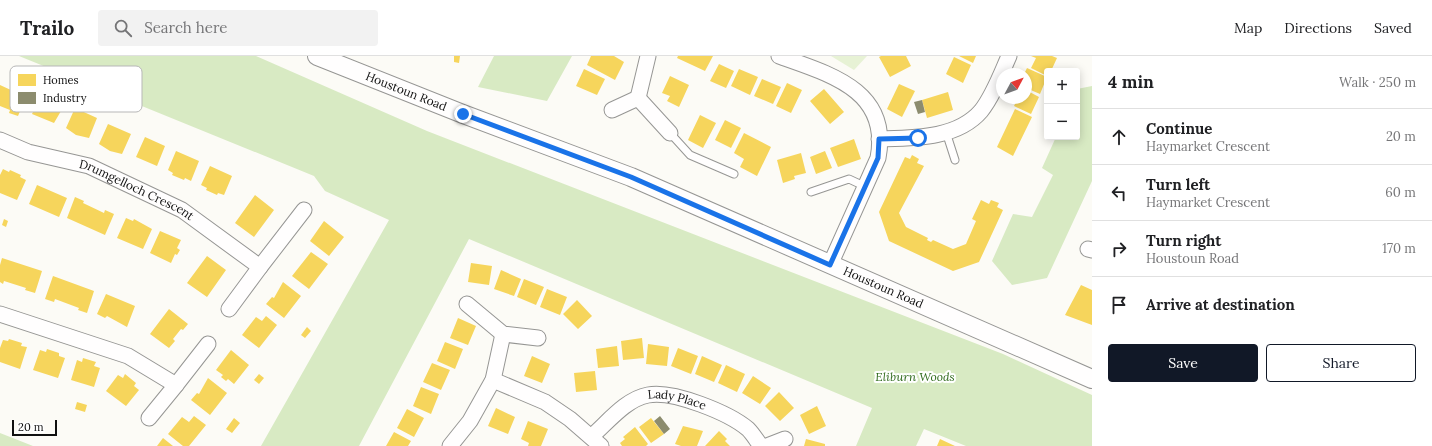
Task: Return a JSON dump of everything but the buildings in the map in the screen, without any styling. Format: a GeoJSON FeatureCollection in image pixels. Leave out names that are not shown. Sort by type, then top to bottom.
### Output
{"type":"FeatureCollection","features":[{"type":"Feature","properties":{"kind":"street","name":"Houstoun Road"},"geometry":{"type":"LineString","coordinates":[[317,56],[463,114],[631,177],[1092,379]]}},
{"type":"Feature","properties":{"kind":"street"},"geometry":{"type":"LineString","coordinates":[[638,98],[648,56]]}},
{"type":"Feature","properties":{"kind":"street"},"geometry":{"type":"LineString","coordinates":[[779,56],[817,62],[851,85],[866,101],[877,120],[879,139],[878,158],[864,186],[830,265]]}},
{"type":"Feature","properties":{"kind":"street"},"geometry":{"type":"LineString","coordinates":[[879,139],[918,138],[946,132],[966,125],[981,110],[1010,56]]}},
{"type":"Feature","properties":{"kind":"street"},"geometry":{"type":"LineString","coordinates":[[612,110],[638,98]]}},
{"type":"Feature","properties":{"kind":"street"},"geometry":{"type":"LineString","coordinates":[[638,98],[670,133]]}},
{"type":"Feature","properties":{"kind":"street","name":"Drumgelloch Crescent"},"geometry":{"type":"LineString","coordinates":[[0,140],[28,152],[89,166],[182,210],[260,267]]}},
{"type":"Feature","properties":{"kind":"street"},"geometry":{"type":"LineString","coordinates":[[229,309],[304,210]]}},
{"type":"Feature","properties":{"kind":"street"},"geometry":{"type":"LineString","coordinates":[[467,304],[503,334],[538,338]]}},
{"type":"Feature","properties":{"kind":"street"},"geometry":{"type":"LineString","coordinates":[[0,314],[128,356],[176,385]]}},
{"type":"Feature","properties":{"kind":"street"},"geometry":{"type":"LineString","coordinates":[[450,446],[470,421],[493,380],[503,334]]}},
{"type":"Feature","properties":{"kind":"street"},"geometry":{"type":"LineString","coordinates":[[149,418],[208,344]]}},
{"type":"Feature","properties":{"kind":"street","name":"Lady Place"},"geometry":{"type":"LineString","coordinates":[[493,380],[545,402],[596,441],[630,403],[648,395],[667,394],[687,399],[724,414],[748,429],[762,446]]}},
{"type":"Feature","properties":{"kind":"street"},"geometry":{"type":"LineString","coordinates":[[767,446],[785,439]]}},
{"type":"Feature","properties":{"kind":"lane"},"geometry":{"type":"LineString","coordinates":[[946,132],[955,160]]}},
{"type":"Feature","properties":{"kind":"lane"},"geometry":{"type":"LineString","coordinates":[[670,133],[690,155],[734,174]]}},
{"type":"Feature","properties":{"kind":"lane"},"geometry":{"type":"LineString","coordinates":[[811,192],[849,179],[864,186]]}},
{"type":"Feature","properties":{"kind":"green space","name":"Eliburn Woods"},"geometry":{"type":"Polygon","coordinates":[[[19,56],[256,56],[427,131],[1003,354],[1092,395],[1092,446],[966,446],[924,429],[916,446],[856,446],[872,408],[469,239],[359,446],[261,446],[389,220],[325,191],[314,176],[142,106],[142,66],[44,66],[19,56]]]}},
{"type":"Feature","properties":{"kind":"green space"},"geometry":{"type":"Polygon","coordinates":[[[494,56],[572,56],[547,101],[478,87],[494,56]]]}},
{"type":"Feature","properties":{"kind":"green space"},"geometry":{"type":"Polygon","coordinates":[[[831,56],[867,56],[854,70],[831,56]]]}},
{"type":"Feature","properties":{"kind":"green space"},"geometry":{"type":"Polygon","coordinates":[[[1092,86],[1092,181],[1047,278],[1012,285],[992,261],[1013,214],[1032,217],[1053,175],[1042,168],[1055,140],[1080,140],[1080,88],[1092,86]]]}},
{"type":"Feature","properties":{"kind":"green space"},"geometry":{"type":"Polygon","coordinates":[[[0,433],[33,446],[0,446],[0,433]]]}},
{"type":"Feature","properties":{"kind":"route"},"geometry":{"type":"LineString","coordinates":[[463,114],[631,177],[728,218],[830,265],[878,158],[880,148],[879,139],[918,138]]}}]}
